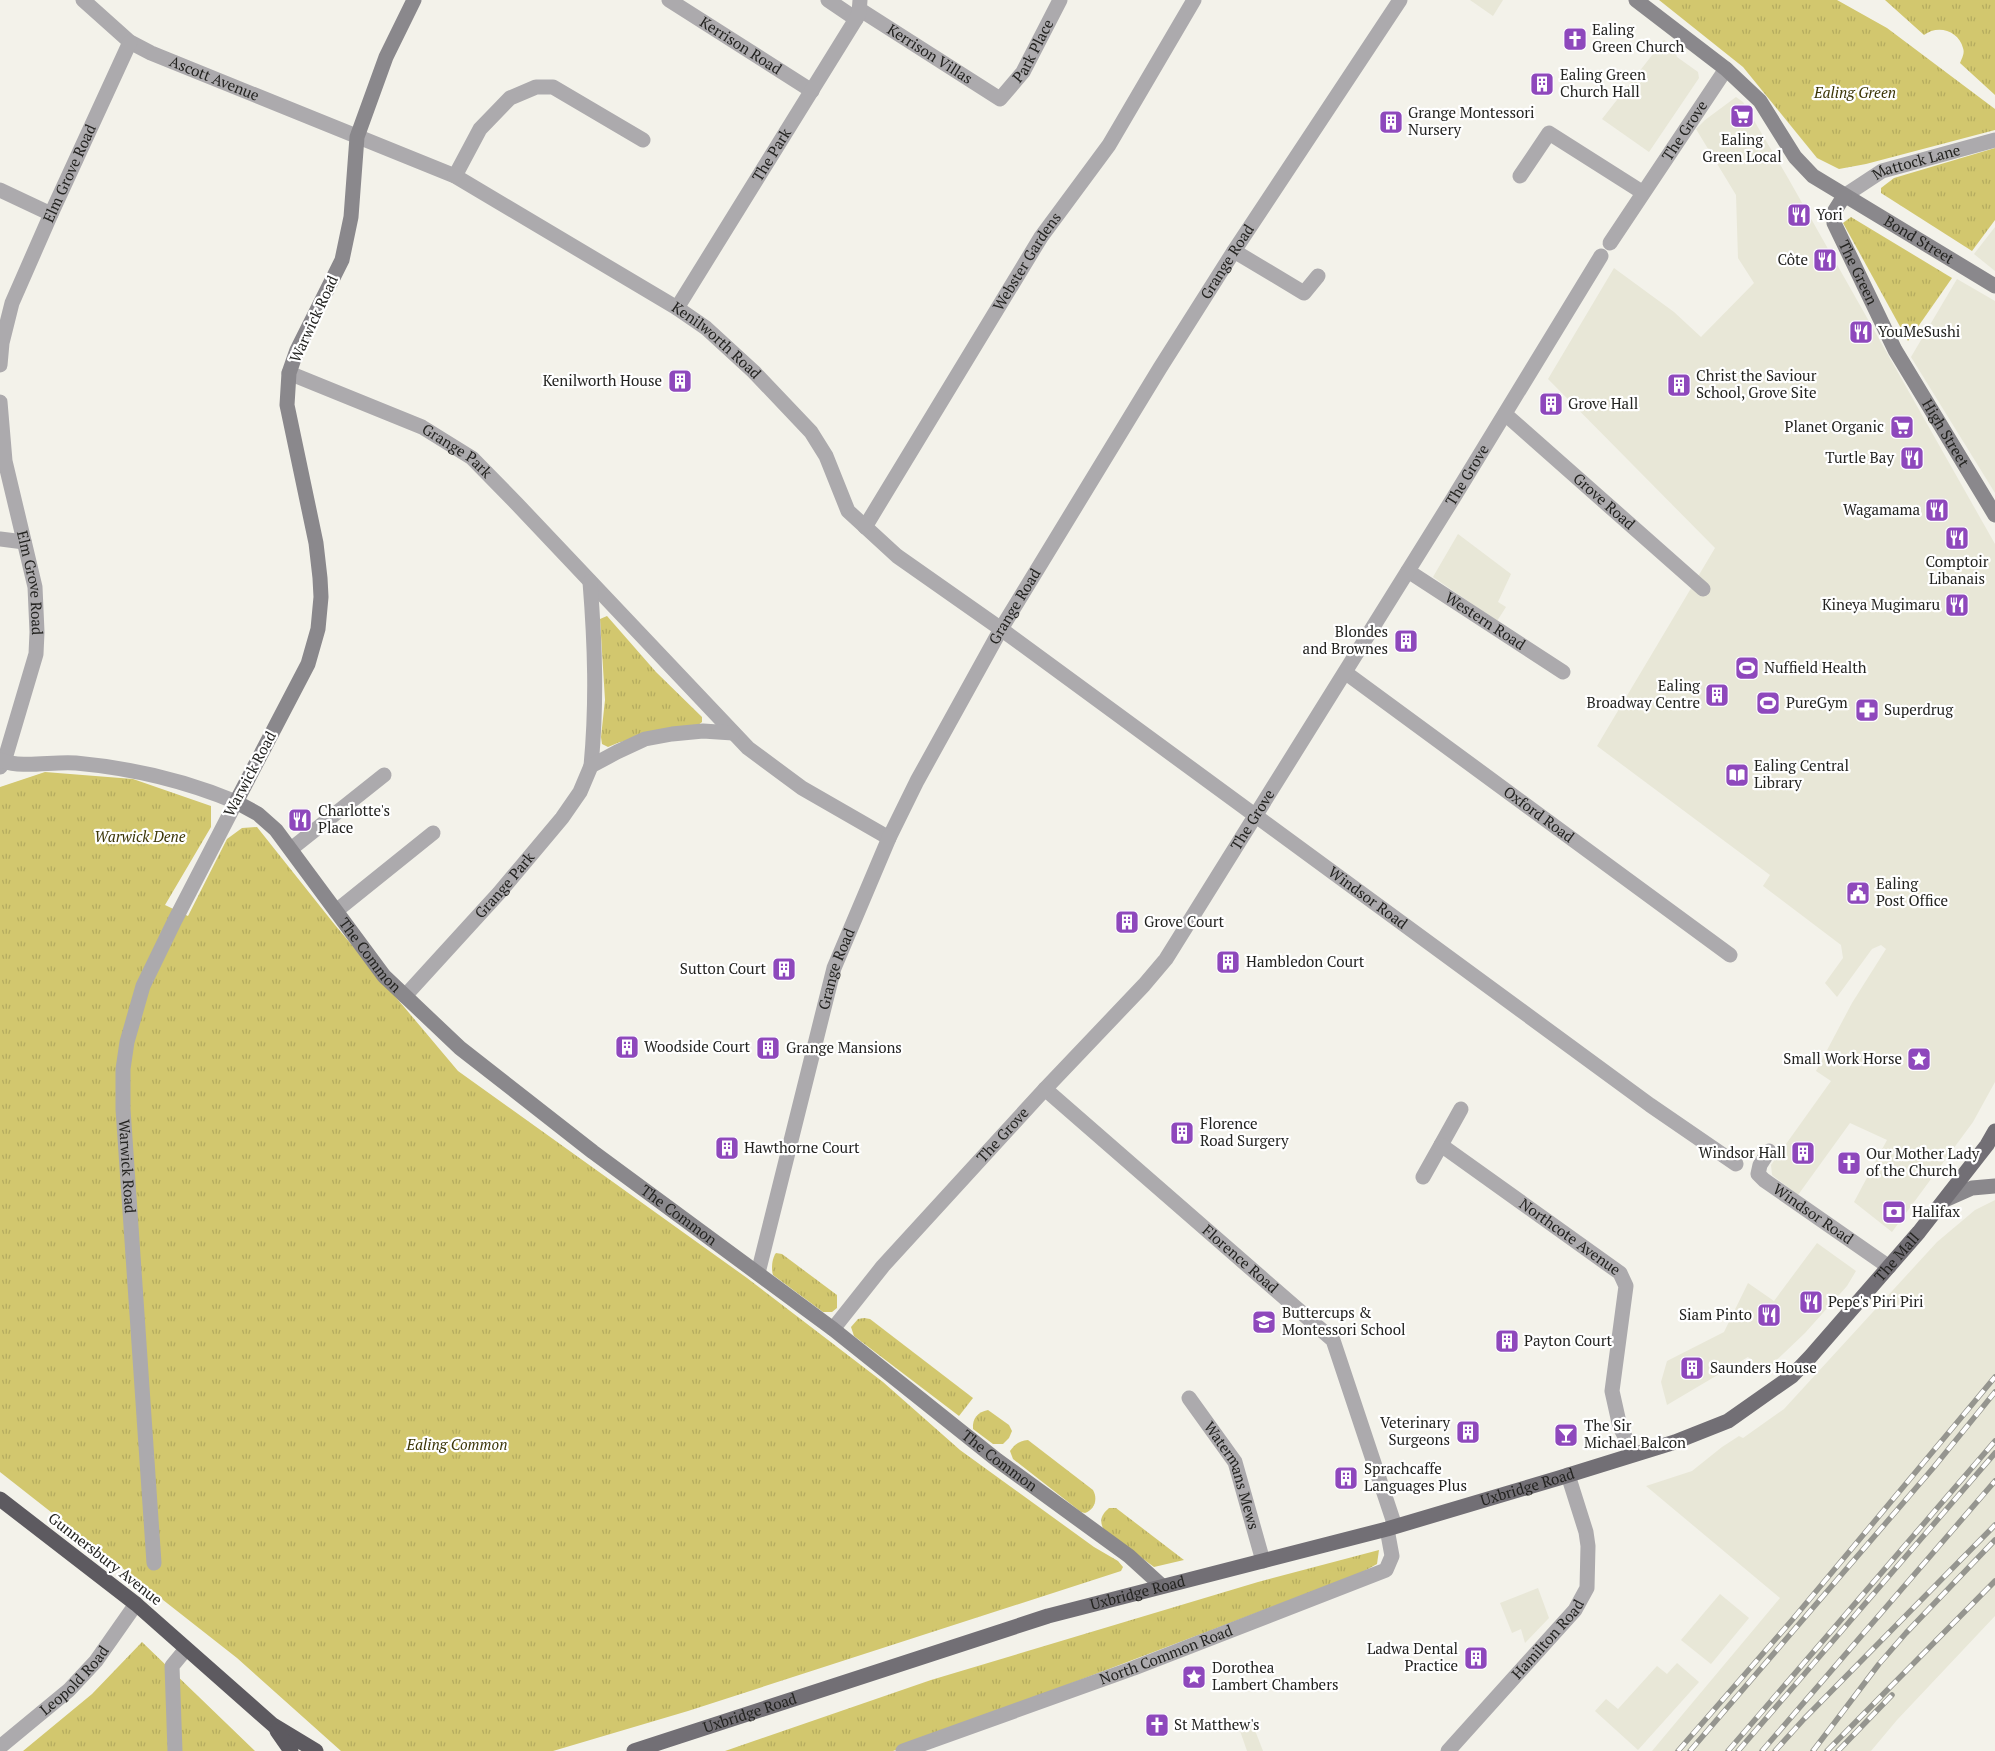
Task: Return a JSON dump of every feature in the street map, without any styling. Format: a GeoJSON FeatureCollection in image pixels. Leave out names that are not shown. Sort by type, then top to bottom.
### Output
{"type":"FeatureCollection","features":[{"type":"Feature","properties":{"kind":"highway","name":"Gunnersbury Avenue"},"geometry":{"type":"LineString","coordinates":[[0,1499],[136,1604],[273,1725],[316,1751]]}},
{"type":"Feature","properties":{"kind":"highway","name":"Gunnersbury Avenue"},"geometry":{"type":"LineString","coordinates":[[273,1725],[291,1751]]}},
{"type":"Feature","properties":{"kind":"main road","name":"The Mall"},"geometry":{"type":"LineString","coordinates":[[1639,1452],[1675,1442],[1728,1421],[1792,1376],[1991,1150],[1995,1131]]}},
{"type":"Feature","properties":{"kind":"main road","name":"Uxbridge Road"},"geometry":{"type":"LineString","coordinates":[[634,1751],[1048,1616],[1391,1527],[1639,1452]]}},
{"type":"Feature","properties":{"kind":"street","name":"Ascott Avenue"},"geometry":{"type":"LineString","coordinates":[[83,0],[130,42],[168,60],[358,136]]}},
{"type":"Feature","properties":{"kind":"street","name":"Warwick Road"},"geometry":{"type":"LineString","coordinates":[[154,1563],[122,1109],[123,1069],[134,1015],[143,986],[175,920],[308,664],[318,629],[321,597],[320,578],[316,543],[287,405],[289,373],[297,350],[342,260],[351,217],[358,136],[386,57],[414,0]]}},
{"type":"Feature","properties":{"kind":"street","name":"Kerrison Road"},"geometry":{"type":"LineString","coordinates":[[669,0],[812,91]]}},
{"type":"Feature","properties":{"kind":"street","name":"Kerrison Villas"},"geometry":{"type":"LineString","coordinates":[[828,0],[858,9],[1000,99]]}},
{"type":"Feature","properties":{"kind":"street","name":"Park Place"},"geometry":{"type":"LineString","coordinates":[[1000,99],[1023,72],[1060,0]]}},
{"type":"Feature","properties":{"kind":"street","name":"Webster Gardens"},"geometry":{"type":"LineString","coordinates":[[865,527],[1041,237],[1109,145],[1194,0]]}},
{"type":"Feature","properties":{"kind":"street","name":"Grange Road"},"geometry":{"type":"LineString","coordinates":[[758,1273],[834,968],[889,838],[917,781],[1001,629],[1234,251],[1400,0]]}},
{"type":"Feature","properties":{"kind":"street"},"geometry":{"type":"LineString","coordinates":[[1636,0],[1726,69],[1760,101],[1795,157],[1813,176],[1844,196]]}},
{"type":"Feature","properties":{"kind":"street","name":"The Park"},"geometry":{"type":"LineString","coordinates":[[677,308],[812,91],[858,9]]}},
{"type":"Feature","properties":{"kind":"street","name":"Elm Grove Road"},"geometry":{"type":"LineString","coordinates":[[0,365],[2,344],[12,302],[130,42]]}},
{"type":"Feature","properties":{"kind":"street","name":"The Grove"},"geometry":{"type":"LineString","coordinates":[[1610,243],[1642,192],[1726,69]]}},
{"type":"Feature","properties":{"kind":"street"},"geometry":{"type":"LineString","coordinates":[[455,176],[480,129],[510,98],[536,87],[553,87],[643,140]]}},
{"type":"Feature","properties":{"kind":"street"},"geometry":{"type":"LineString","coordinates":[[1520,176],[1549,133],[1642,192]]}},
{"type":"Feature","properties":{"kind":"street","name":"Kenilworth Road"},"geometry":{"type":"LineString","coordinates":[[358,136],[455,176],[677,308],[712,334],[754,372],[811,432],[826,456],[848,511],[897,556],[1001,629]]}},
{"type":"Feature","properties":{"kind":"street","name":"Mattock Lane"},"geometry":{"type":"LineString","coordinates":[[1844,196],[1882,171],[1995,140]]}},
{"type":"Feature","properties":{"kind":"street"},"geometry":{"type":"LineString","coordinates":[[0,190],[51,214]]}},
{"type":"Feature","properties":{"kind":"street","name":"Bond Street"},"geometry":{"type":"LineString","coordinates":[[1844,196],[1995,286]]}},
{"type":"Feature","properties":{"kind":"street","name":"The Green"},"geometry":{"type":"LineString","coordinates":[[1844,196],[1834,212],[1834,223],[1894,350]]}},
{"type":"Feature","properties":{"kind":"street"},"geometry":{"type":"LineString","coordinates":[[1234,251],[1304,292],[1318,276]]}},
{"type":"Feature","properties":{"kind":"street","name":"The Grove"},"geometry":{"type":"LineString","coordinates":[[833,1329],[883,1266],[1166,959],[1346,673],[1601,256]]}},
{"type":"Feature","properties":{"kind":"street","name":"High Street"},"geometry":{"type":"LineString","coordinates":[[1894,350],[1995,515]]}},
{"type":"Feature","properties":{"kind":"street","name":"Grange Park"},"geometry":{"type":"LineString","coordinates":[[289,373],[422,427],[472,458],[518,504],[748,748],[802,788],[889,838]]}},
{"type":"Feature","properties":{"kind":"street","name":"Elm Grove Road"},"geometry":{"type":"LineString","coordinates":[[0,402],[5,461],[36,587],[37,632],[36,654],[1,763]]}},
{"type":"Feature","properties":{"kind":"street","name":"Grove Road"},"geometry":{"type":"LineString","coordinates":[[1505,414],[1703,589]]}},
{"type":"Feature","properties":{"kind":"street"},"geometry":{"type":"LineString","coordinates":[[0,539],[24,542]]}},
{"type":"Feature","properties":{"kind":"street","name":"Western Road"},"geometry":{"type":"LineString","coordinates":[[1408,571],[1563,672]]}},
{"type":"Feature","properties":{"kind":"street","name":"Grange Park"},"geometry":{"type":"LineString","coordinates":[[405,996],[499,893],[562,818],[580,792],[591,766],[595,725],[596,652],[590,582]]}},
{"type":"Feature","properties":{"kind":"street","name":"Windsor Road"},"geometry":{"type":"LineString","coordinates":[[1001,629],[1650,1105],[1736,1164]]}},
{"type":"Feature","properties":{"kind":"street","name":"Oxford Road"},"geometry":{"type":"LineString","coordinates":[[1346,673],[1730,955]]}},
{"type":"Feature","properties":{"kind":"street"},"geometry":{"type":"LineString","coordinates":[[591,766],[645,739],[672,734],[733,733]]}},
{"type":"Feature","properties":{"kind":"street"},"geometry":{"type":"LineString","coordinates":[[1,763],[74,763],[127,770],[206,790],[236,802]]}},
{"type":"Feature","properties":{"kind":"street"},"geometry":{"type":"LineString","coordinates":[[291,849],[384,775]]}},
{"type":"Feature","properties":{"kind":"street","name":"The Common"},"geometry":{"type":"LineString","coordinates":[[236,802],[268,822],[291,849],[384,976],[460,1048],[593,1152],[833,1329],[997,1460],[1129,1556],[1162,1586]]}},
{"type":"Feature","properties":{"kind":"street"},"geometry":{"type":"LineString","coordinates":[[336,911],[433,833]]}},
{"type":"Feature","properties":{"kind":"street","name":"Florence Road"},"geometry":{"type":"LineString","coordinates":[[1045,1089],[1333,1340],[1391,1527]]}},
{"type":"Feature","properties":{"kind":"street"},"geometry":{"type":"LineString","coordinates":[[1423,1177],[1461,1109]]}},
{"type":"Feature","properties":{"kind":"street","name":"Northcote Avenue"},"geometry":{"type":"LineString","coordinates":[[1441,1145],[1620,1273],[1626,1286],[1612,1391],[1620,1427],[1639,1452]]}},
{"type":"Feature","properties":{"kind":"street","name":"Windsor Road"},"geometry":{"type":"LineString","coordinates":[[1769,1151],[1759,1168],[1758,1174],[1764,1180],[1889,1267]]}},
{"type":"Feature","properties":{"kind":"street"},"geometry":{"type":"LineString","coordinates":[[1945,1200],[1972,1188],[1995,1186]]}},
{"type":"Feature","properties":{"kind":"street","name":"Watermans Mews"},"geometry":{"type":"LineString","coordinates":[[1189,1398],[1235,1462],[1263,1561]]}},
{"type":"Feature","properties":{"kind":"street","name":"Hamilton Road"},"geometry":{"type":"LineString","coordinates":[[1448,1751],[1575,1610],[1587,1588],[1588,1546],[1568,1475]]}},
{"type":"Feature","properties":{"kind":"street","name":"North Common Road"},"geometry":{"type":"LineString","coordinates":[[904,1751],[1134,1668],[1386,1570],[1392,1556],[1391,1527]]}},
{"type":"Feature","properties":{"kind":"street","name":"Leopold Road"},"geometry":{"type":"LineString","coordinates":[[0,1748],[69,1690],[96,1661],[136,1604]]}},
{"type":"Feature","properties":{"kind":"street"},"geometry":{"type":"LineString","coordinates":[[175,1751],[172,1666],[186,1649]]}},
{"type":"Feature","properties":{"kind":"shaded area"},"geometry":{"type":"Polygon","coordinates":[[[1470,0],[1503,0],[1493,16],[1470,0]]]}},
{"type":"Feature","properties":{"kind":"shaded area"},"geometry":{"type":"Polygon","coordinates":[[[1664,40],[1675,49],[1677,57],[1698,72],[1699,78],[1649,152],[1602,119],[1664,40]]]}},
{"type":"Feature","properties":{"kind":"shaded area"},"geometry":{"type":"Polygon","coordinates":[[[1736,97],[1743,102],[1788,178],[1995,544],[1995,1082],[1973,1122],[1892,1232],[1854,1202],[1887,1140],[1850,1123],[1798,1195],[1772,1175],[1771,1165],[1831,1081],[1816,1071],[1852,1003],[1886,949],[1881,945],[1872,949],[1837,997],[1825,983],[1843,958],[1841,945],[1763,886],[1770,875],[1597,746],[1715,548],[1548,379],[1614,268],[1674,312],[1701,337],[1754,283],[1738,258],[1736,195],[1696,129],[1736,97]]]}},
{"type":"Feature","properties":{"kind":"shaded area"},"geometry":{"type":"Polygon","coordinates":[[[1995,227],[1995,271],[1974,254],[1995,227]]]}},
{"type":"Feature","properties":{"kind":"shaded area"},"geometry":{"type":"Polygon","coordinates":[[[1957,279],[1995,301],[1995,493],[1911,357],[1957,279]]]}},
{"type":"Feature","properties":{"kind":"shaded area"},"geometry":{"type":"Polygon","coordinates":[[[1458,534],[1511,574],[1498,602],[1506,607],[1497,621],[1433,577],[1458,534]]]}},
{"type":"Feature","properties":{"kind":"shaded area"},"geometry":{"type":"Polygon","coordinates":[[[1995,1200],[1995,1616],[1897,1720],[1871,1751],[1652,1751],[1780,1598],[1646,1486],[1692,1471],[1722,1447],[1739,1436],[1743,1438],[1784,1409],[1937,1242],[1975,1210],[1995,1200]]]}},
{"type":"Feature","properties":{"kind":"shaded area"},"geometry":{"type":"Polygon","coordinates":[[[1817,1243],[1856,1271],[1847,1286],[1805,1333],[1763,1373],[1748,1357],[1667,1405],[1661,1382],[1667,1361],[1724,1332],[1748,1283],[1774,1301],[1817,1243]]]}},
{"type":"Feature","properties":{"kind":"shaded area"},"geometry":{"type":"Polygon","coordinates":[[[1538,1588],[1549,1618],[1525,1643],[1521,1629],[1512,1633],[1500,1603],[1538,1588]]]}},
{"type":"Feature","properties":{"kind":"shaded area"},"geometry":{"type":"Polygon","coordinates":[[[1720,1594],[1749,1618],[1711,1664],[1681,1640],[1720,1594]]]}},
{"type":"Feature","properties":{"kind":"shaded area"},"geometry":{"type":"Polygon","coordinates":[[[1677,1663],[1699,1682],[1638,1750],[1595,1711],[1606,1699],[1618,1709],[1657,1666],[1667,1674],[1677,1663]]]}},
{"type":"Feature","properties":{"kind":"shaded area"},"geometry":{"type":"Polygon","coordinates":[[[1251,1720],[1263,1751],[1247,1751],[1238,1725],[1251,1720]]]}},
{"type":"Feature","properties":{"kind":"green space","name":"Ealing Green"},"geometry":{"type":"Polygon","coordinates":[[[1659,0],[1837,0],[1887,28],[1995,109],[1995,130],[1866,164],[1839,169],[1817,158],[1743,67],[1659,0]]]}},
{"type":"Feature","properties":{"kind":"green space"},"geometry":{"type":"Polygon","coordinates":[[[1885,0],[1995,0],[1995,95],[1960,63],[1964,50],[1957,37],[1941,30],[1935,30],[1924,35],[1885,0]]]}},
{"type":"Feature","properties":{"kind":"green space"},"geometry":{"type":"Polygon","coordinates":[[[1995,148],[1995,220],[1972,251],[1881,193],[1881,188],[1894,178],[1995,148]]]}},
{"type":"Feature","properties":{"kind":"green space"},"geometry":{"type":"Polygon","coordinates":[[[1851,217],[1952,278],[1908,341],[1843,223],[1851,217]]]}},
{"type":"Feature","properties":{"kind":"green space"},"geometry":{"type":"Polygon","coordinates":[[[607,616],[656,672],[702,717],[702,722],[697,726],[620,742],[608,747],[602,744],[605,700],[600,619],[607,616]]]}},
{"type":"Feature","properties":{"kind":"green space","name":"Ealing Common"},"geometry":{"type":"Polygon","coordinates":[[[45,772],[133,779],[211,806],[211,827],[165,905],[188,916],[227,839],[242,828],[257,827],[335,925],[458,1071],[747,1278],[883,1382],[960,1450],[1094,1547],[1118,1561],[1123,1567],[1121,1571],[688,1711],[553,1751],[341,1751],[237,1658],[0,1472],[0,787],[45,772]]]}},
{"type":"Feature","properties":{"kind":"green space"},"geometry":{"type":"Polygon","coordinates":[[[776,1253],[782,1254],[837,1295],[837,1308],[832,1312],[823,1312],[773,1275],[772,1264],[776,1253]]]}},
{"type":"Feature","properties":{"kind":"green space"},"geometry":{"type":"Polygon","coordinates":[[[858,1319],[870,1319],[973,1398],[959,1416],[854,1336],[851,1327],[858,1319]]]}},
{"type":"Feature","properties":{"kind":"green space"},"geometry":{"type":"Polygon","coordinates":[[[988,1410],[1009,1425],[1012,1431],[1009,1438],[1003,1444],[993,1444],[973,1429],[976,1416],[988,1410]]]}},
{"type":"Feature","properties":{"kind":"green space"},"geometry":{"type":"Polygon","coordinates":[[[1028,1440],[1093,1490],[1095,1500],[1091,1509],[1085,1513],[1081,1512],[1013,1459],[1010,1451],[1020,1442],[1028,1440]]]}},
{"type":"Feature","properties":{"kind":"green space"},"geometry":{"type":"Polygon","coordinates":[[[1109,1508],[1116,1508],[1184,1560],[1154,1567],[1104,1530],[1102,1518],[1109,1508]]]}},
{"type":"Feature","properties":{"kind":"green space"},"geometry":{"type":"Polygon","coordinates":[[[1379,1550],[1377,1564],[1359,1574],[893,1751],[725,1751],[931,1680],[1258,1582],[1379,1550]]]}},
{"type":"Feature","properties":{"kind":"green space"},"geometry":{"type":"Polygon","coordinates":[[[142,1642],[255,1751],[23,1751],[92,1694],[142,1642]]]}},
{"type":"Feature","properties":{"kind":"railway"},"geometry":{"type":"LineString","coordinates":[[1678,1751],[1793,1619],[1995,1377]]}},
{"type":"Feature","properties":{"kind":"railway"},"geometry":{"type":"LineString","coordinates":[[1690,1751],[1934,1467],[1995,1392]]}},
{"type":"Feature","properties":{"kind":"railway"},"geometry":{"type":"LineString","coordinates":[[1728,1751],[1995,1441]]}},
{"type":"Feature","properties":{"kind":"railway"},"geometry":{"type":"LineString","coordinates":[[1738,1751],[1995,1453]]}},
{"type":"Feature","properties":{"kind":"railway"},"geometry":{"type":"LineString","coordinates":[[1762,1751],[1995,1481]]}},
{"type":"Feature","properties":{"kind":"railway"},"geometry":{"type":"LineString","coordinates":[[1775,1751],[1804,1719],[1995,1525]]}},
{"type":"Feature","properties":{"kind":"railway"},"geometry":{"type":"LineString","coordinates":[[1813,1751],[1879,1664],[1995,1540]]}},
{"type":"Feature","properties":{"kind":"railway"},"geometry":{"type":"LineString","coordinates":[[1827,1751],[1995,1581]]}},
{"type":"Feature","properties":{"kind":"railway"},"geometry":{"type":"LineString","coordinates":[[1838,1751],[1892,1695]]}},
{"type":"Feature","properties":{"kind":"place","name":"Ealing Green Church"},"geometry":{"type":"Point","coordinates":[1575,39]}},
{"type":"Feature","properties":{"kind":"place","name":"Ealing Green Church Hall"},"geometry":{"type":"Point","coordinates":[1542,84]}},
{"type":"Feature","properties":{"kind":"place","name":"Ealing Green Local"},"geometry":{"type":"Point","coordinates":[1742,116]}},
{"type":"Feature","properties":{"kind":"place","name":"Grange Montessori Nursery"},"geometry":{"type":"Point","coordinates":[1391,122]}},
{"type":"Feature","properties":{"kind":"place","name":"Yori"},"geometry":{"type":"Point","coordinates":[1799,215]}},
{"type":"Feature","properties":{"kind":"place","name":"Côte"},"geometry":{"type":"Point","coordinates":[1825,260]}},
{"type":"Feature","properties":{"kind":"place","name":"YouMeSushi"},"geometry":{"type":"Point","coordinates":[1861,332]}},
{"type":"Feature","properties":{"kind":"place","name":"Kenilworth House"},"geometry":{"type":"Point","coordinates":[680,381]}},
{"type":"Feature","properties":{"kind":"place","name":"Christ the Saviour School, Grove Site"},"geometry":{"type":"Point","coordinates":[1679,385]}},
{"type":"Feature","properties":{"kind":"place","name":"Grove Hall"},"geometry":{"type":"Point","coordinates":[1551,404]}},
{"type":"Feature","properties":{"kind":"place","name":"Planet Organic"},"geometry":{"type":"Point","coordinates":[1902,427]}},
{"type":"Feature","properties":{"kind":"place","name":"Turtle Bay"},"geometry":{"type":"Point","coordinates":[1912,458]}},
{"type":"Feature","properties":{"kind":"place","name":"Wagamama"},"geometry":{"type":"Point","coordinates":[1937,510]}},
{"type":"Feature","properties":{"kind":"place","name":"Comptoir Libanais"},"geometry":{"type":"Point","coordinates":[1957,538]}},
{"type":"Feature","properties":{"kind":"place","name":"Kineya Mugimaru"},"geometry":{"type":"Point","coordinates":[1957,605]}},
{"type":"Feature","properties":{"kind":"place","name":"Blondes and Brownes"},"geometry":{"type":"Point","coordinates":[1406,641]}},
{"type":"Feature","properties":{"kind":"place","name":"Nuffield Health"},"geometry":{"type":"Point","coordinates":[1747,668]}},
{"type":"Feature","properties":{"kind":"place","name":"Ealing Broadway Centre"},"geometry":{"type":"Point","coordinates":[1717,695]}},
{"type":"Feature","properties":{"kind":"place","name":"PureGym"},"geometry":{"type":"Point","coordinates":[1768,703]}},
{"type":"Feature","properties":{"kind":"place","name":"Superdrug"},"geometry":{"type":"Point","coordinates":[1867,710]}},
{"type":"Feature","properties":{"kind":"place","name":"Ealing Central Library"},"geometry":{"type":"Point","coordinates":[1737,775]}},
{"type":"Feature","properties":{"kind":"place","name":"Charlotte's Place"},"geometry":{"type":"Point","coordinates":[300,820]}},
{"type":"Feature","properties":{"kind":"place","name":"Ealing Post Office"},"geometry":{"type":"Point","coordinates":[1858,893]}},
{"type":"Feature","properties":{"kind":"place","name":"Grove Court"},"geometry":{"type":"Point","coordinates":[1127,922]}},
{"type":"Feature","properties":{"kind":"place","name":"Hambledon Court"},"geometry":{"type":"Point","coordinates":[1228,962]}},
{"type":"Feature","properties":{"kind":"place","name":"Sutton Court"},"geometry":{"type":"Point","coordinates":[784,969]}},
{"type":"Feature","properties":{"kind":"place","name":"Woodside Court"},"geometry":{"type":"Point","coordinates":[627,1047]}},
{"type":"Feature","properties":{"kind":"place","name":"Grange Mansions"},"geometry":{"type":"Point","coordinates":[768,1048]}},
{"type":"Feature","properties":{"kind":"place","name":"Small Work Horse"},"geometry":{"type":"Point","coordinates":[1919,1059]}},
{"type":"Feature","properties":{"kind":"place","name":"Florence Road Surgery"},"geometry":{"type":"Point","coordinates":[1182,1133]}},
{"type":"Feature","properties":{"kind":"place","name":"Hawthorne Court"},"geometry":{"type":"Point","coordinates":[727,1148]}},
{"type":"Feature","properties":{"kind":"place","name":"Windsor Hall"},"geometry":{"type":"Point","coordinates":[1803,1153]}},
{"type":"Feature","properties":{"kind":"place","name":"Our Mother Lady of the Church"},"geometry":{"type":"Point","coordinates":[1849,1163]}},
{"type":"Feature","properties":{"kind":"place","name":"Halifax"},"geometry":{"type":"Point","coordinates":[1894,1212]}},
{"type":"Feature","properties":{"kind":"place","name":"Pepe's Piri Piri"},"geometry":{"type":"Point","coordinates":[1811,1302]}},
{"type":"Feature","properties":{"kind":"place","name":"Siam Pinto"},"geometry":{"type":"Point","coordinates":[1769,1315]}},
{"type":"Feature","properties":{"kind":"place","name":"Buttercups & Montessori School"},"geometry":{"type":"Point","coordinates":[1264,1322]}},
{"type":"Feature","properties":{"kind":"place","name":"Payton Court"},"geometry":{"type":"Point","coordinates":[1507,1341]}},
{"type":"Feature","properties":{"kind":"place","name":"Saunders House"},"geometry":{"type":"Point","coordinates":[1692,1368]}},
{"type":"Feature","properties":{"kind":"place","name":"Veterinary Surgeons"},"geometry":{"type":"Point","coordinates":[1468,1432]}},
{"type":"Feature","properties":{"kind":"place","name":"The Sir Michael Balcon"},"geometry":{"type":"Point","coordinates":[1566,1435]}},
{"type":"Feature","properties":{"kind":"place","name":"Sprachcaffe Languages Plus"},"geometry":{"type":"Point","coordinates":[1346,1478]}},
{"type":"Feature","properties":{"kind":"place","name":"Ladwa Dental Practice"},"geometry":{"type":"Point","coordinates":[1476,1658]}},
{"type":"Feature","properties":{"kind":"place","name":"Dorothea Lambert Chambers"},"geometry":{"type":"Point","coordinates":[1194,1677]}},
{"type":"Feature","properties":{"kind":"place","name":"St Matthew's"},"geometry":{"type":"Point","coordinates":[1157,1725]}},
{"type":"Feature","properties":{"kind":"park label","name":"Warwick Dene"},"geometry":{"type":"Point","coordinates":[140,837]}}]}
